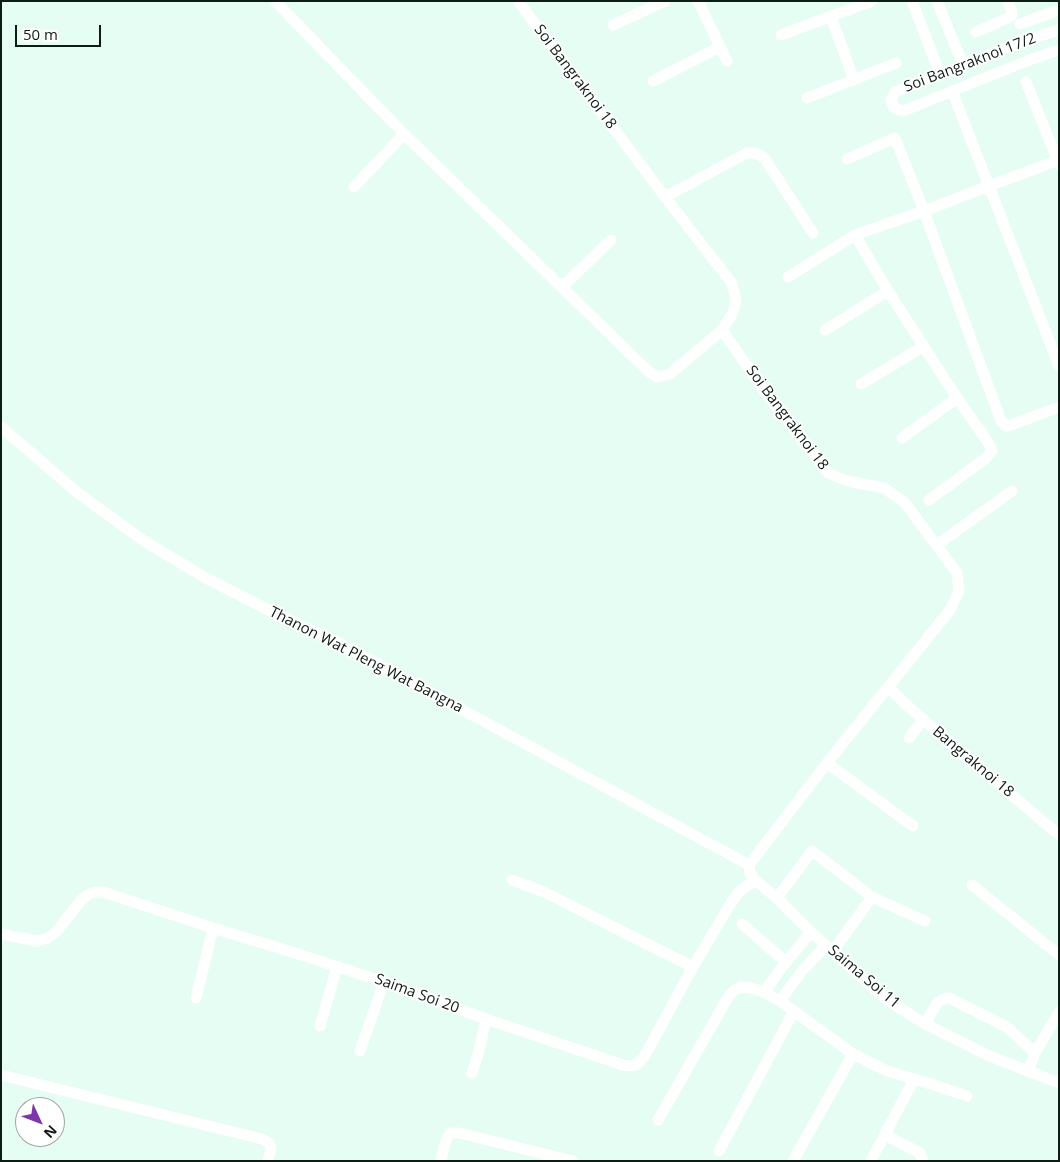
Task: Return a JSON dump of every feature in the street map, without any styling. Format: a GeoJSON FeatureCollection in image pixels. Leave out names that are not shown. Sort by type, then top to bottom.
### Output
{"type":"FeatureCollection","features":[{"type":"Feature","properties":{"kind":"street"},"geometry":{"type":"LineString","coordinates":[[275,1],[404,134],[650,372],[658,377],[670,374],[722,330]]}},
{"type":"Feature","properties":{"kind":"street","name":"Soi Bangraknoi 18"},"geometry":{"type":"LineString","coordinates":[[518,1],[731,282],[736,298],[735,306],[733,313],[722,330],[765,392],[828,473],[847,481],[884,488],[905,502],[957,573],[960,591],[950,610],[827,763],[749,865]]}},
{"type":"Feature","properties":{"kind":"street"},"geometry":{"type":"LineString","coordinates":[[612,25],[665,1]]}},
{"type":"Feature","properties":{"kind":"street"},"geometry":{"type":"LineString","coordinates":[[698,1],[727,61]]}},
{"type":"Feature","properties":{"kind":"street"},"geometry":{"type":"LineString","coordinates":[[781,35],[872,1]]}},
{"type":"Feature","properties":{"kind":"street"},"geometry":{"type":"LineString","coordinates":[[912,1],[940,74]]}},
{"type":"Feature","properties":{"kind":"street"},"geometry":{"type":"LineString","coordinates":[[937,1],[963,65]]}},
{"type":"Feature","properties":{"kind":"street"},"geometry":{"type":"LineString","coordinates":[[976,32],[1010,17],[1012,12],[1008,1]]}},
{"type":"Feature","properties":{"kind":"street"},"geometry":{"type":"LineString","coordinates":[[1020,24],[1059,10]]}},
{"type":"Feature","properties":{"kind":"street"},"geometry":{"type":"LineString","coordinates":[[831,16],[854,80]]}},
{"type":"Feature","properties":{"kind":"street","name":"Soi Bangraknoi 17/2"},"geometry":{"type":"LineString","coordinates":[[1059,30],[1023,41],[895,92],[891,100],[894,108],[903,111],[1059,50]]}},
{"type":"Feature","properties":{"kind":"street"},"geometry":{"type":"LineString","coordinates":[[652,81],[720,47]]}},
{"type":"Feature","properties":{"kind":"street"},"geometry":{"type":"LineString","coordinates":[[807,98],[896,63]]}},
{"type":"Feature","properties":{"kind":"street"},"geometry":{"type":"LineString","coordinates":[[788,276],[855,235],[1058,162],[1026,82]]}},
{"type":"Feature","properties":{"kind":"street"},"geometry":{"type":"LineString","coordinates":[[952,91],[1059,366]]}},
{"type":"Feature","properties":{"kind":"street"},"geometry":{"type":"LineString","coordinates":[[354,187],[404,134]]}},
{"type":"Feature","properties":{"kind":"street"},"geometry":{"type":"LineString","coordinates":[[847,159],[895,138],[924,211],[1001,421],[1006,426],[1012,425],[1059,407]]}},
{"type":"Feature","properties":{"kind":"street"},"geometry":{"type":"LineString","coordinates":[[665,197],[747,153],[753,153],[765,159],[814,234]]}},
{"type":"Feature","properties":{"kind":"street"},"geometry":{"type":"LineString","coordinates":[[855,235],[888,291],[992,450],[986,458],[929,500]]}},
{"type":"Feature","properties":{"kind":"street"},"geometry":{"type":"LineString","coordinates":[[562,287],[611,240]]}},
{"type":"Feature","properties":{"kind":"street"},"geometry":{"type":"LineString","coordinates":[[825,330],[888,291]]}},
{"type":"Feature","properties":{"kind":"street"},"geometry":{"type":"LineString","coordinates":[[861,384],[924,346]]}},
{"type":"Feature","properties":{"kind":"street"},"geometry":{"type":"LineString","coordinates":[[902,438],[957,398]]}},
{"type":"Feature","properties":{"kind":"street","name":"Thanon Wat Pleng Wat Bangna"},"geometry":{"type":"LineString","coordinates":[[1,427],[78,493],[144,541],[204,577],[278,615],[339,643],[749,865]]}},
{"type":"Feature","properties":{"kind":"street"},"geometry":{"type":"LineString","coordinates":[[937,545],[1012,491]]}},
{"type":"Feature","properties":{"kind":"street","name":"Bangraknoi 18"},"geometry":{"type":"LineString","coordinates":[[888,687],[923,720],[1059,836]]}},
{"type":"Feature","properties":{"kind":"street"},"geometry":{"type":"LineString","coordinates":[[909,738],[923,720]]}},
{"type":"Feature","properties":{"kind":"street"},"geometry":{"type":"LineString","coordinates":[[827,763],[912,826]]}},
{"type":"Feature","properties":{"kind":"street"},"geometry":{"type":"LineString","coordinates":[[778,898],[812,850],[872,898],[925,921]]}},
{"type":"Feature","properties":{"kind":"street"},"geometry":{"type":"LineString","coordinates":[[749,865],[750,873],[755,880]]}},
{"type":"Feature","properties":{"kind":"street"},"geometry":{"type":"LineString","coordinates":[[512,880],[544,892],[693,967]]}},
{"type":"Feature","properties":{"kind":"street","name":"Saima Soi 11"},"geometry":{"type":"LineString","coordinates":[[755,880],[778,898],[811,932],[887,1000],[925,1024],[987,1055],[1059,1083]]}},
{"type":"Feature","properties":{"kind":"street","name":"Saima Soi 20"},"geometry":{"type":"LineString","coordinates":[[1,934],[37,940],[48,938],[58,931],[82,899],[91,893],[103,892],[384,982],[486,1019],[626,1066],[636,1065],[644,1057],[693,967],[732,901],[739,892],[755,880]]}},
{"type":"Feature","properties":{"kind":"street"},"geometry":{"type":"LineString","coordinates":[[972,885],[1059,955]]}},
{"type":"Feature","properties":{"kind":"street"},"geometry":{"type":"LineString","coordinates":[[780,1001],[802,971],[830,948],[872,898]]}},
{"type":"Feature","properties":{"kind":"street"},"geometry":{"type":"LineString","coordinates":[[742,924],[786,962]]}},
{"type":"Feature","properties":{"kind":"street"},"geometry":{"type":"LineString","coordinates":[[196,998],[213,928]]}},
{"type":"Feature","properties":{"kind":"street"},"geometry":{"type":"LineString","coordinates":[[764,992],[811,932]]}},
{"type":"Feature","properties":{"kind":"street"},"geometry":{"type":"LineString","coordinates":[[320,1026],[337,967]]}},
{"type":"Feature","properties":{"kind":"street"},"geometry":{"type":"LineString","coordinates":[[360,1051],[384,982]]}},
{"type":"Feature","properties":{"kind":"street"},"geometry":{"type":"LineString","coordinates":[[658,1120],[727,999],[734,990],[741,988],[750,988],[764,992],[780,1001],[853,1054],[887,1071],[967,1096]]}},
{"type":"Feature","properties":{"kind":"street"},"geometry":{"type":"LineString","coordinates":[[925,1024],[937,1003],[949,998],[1007,1027],[1035,1053]]}},
{"type":"Feature","properties":{"kind":"street"},"geometry":{"type":"LineString","coordinates":[[719,1150],[794,1011]]}},
{"type":"Feature","properties":{"kind":"street"},"geometry":{"type":"LineString","coordinates":[[1028,1071],[1035,1053],[1059,1012]]}},
{"type":"Feature","properties":{"kind":"street"},"geometry":{"type":"LineString","coordinates":[[472,1073],[479,1052],[486,1019]]}},
{"type":"Feature","properties":{"kind":"street"},"geometry":{"type":"LineString","coordinates":[[793,1161],[853,1054]]}},
{"type":"Feature","properties":{"kind":"street"},"geometry":{"type":"LineString","coordinates":[[1,1075],[262,1139],[269,1143],[271,1148],[268,1161]]}},
{"type":"Feature","properties":{"kind":"street"},"geometry":{"type":"LineString","coordinates":[[871,1161],[914,1079]]}},
{"type":"Feature","properties":{"kind":"street"},"geometry":{"type":"LineString","coordinates":[[441,1161],[448,1136],[452,1133],[459,1133],[573,1161]]}},
{"type":"Feature","properties":{"kind":"street"},"geometry":{"type":"LineString","coordinates":[[885,1135],[920,1153],[923,1161]]}}]}
